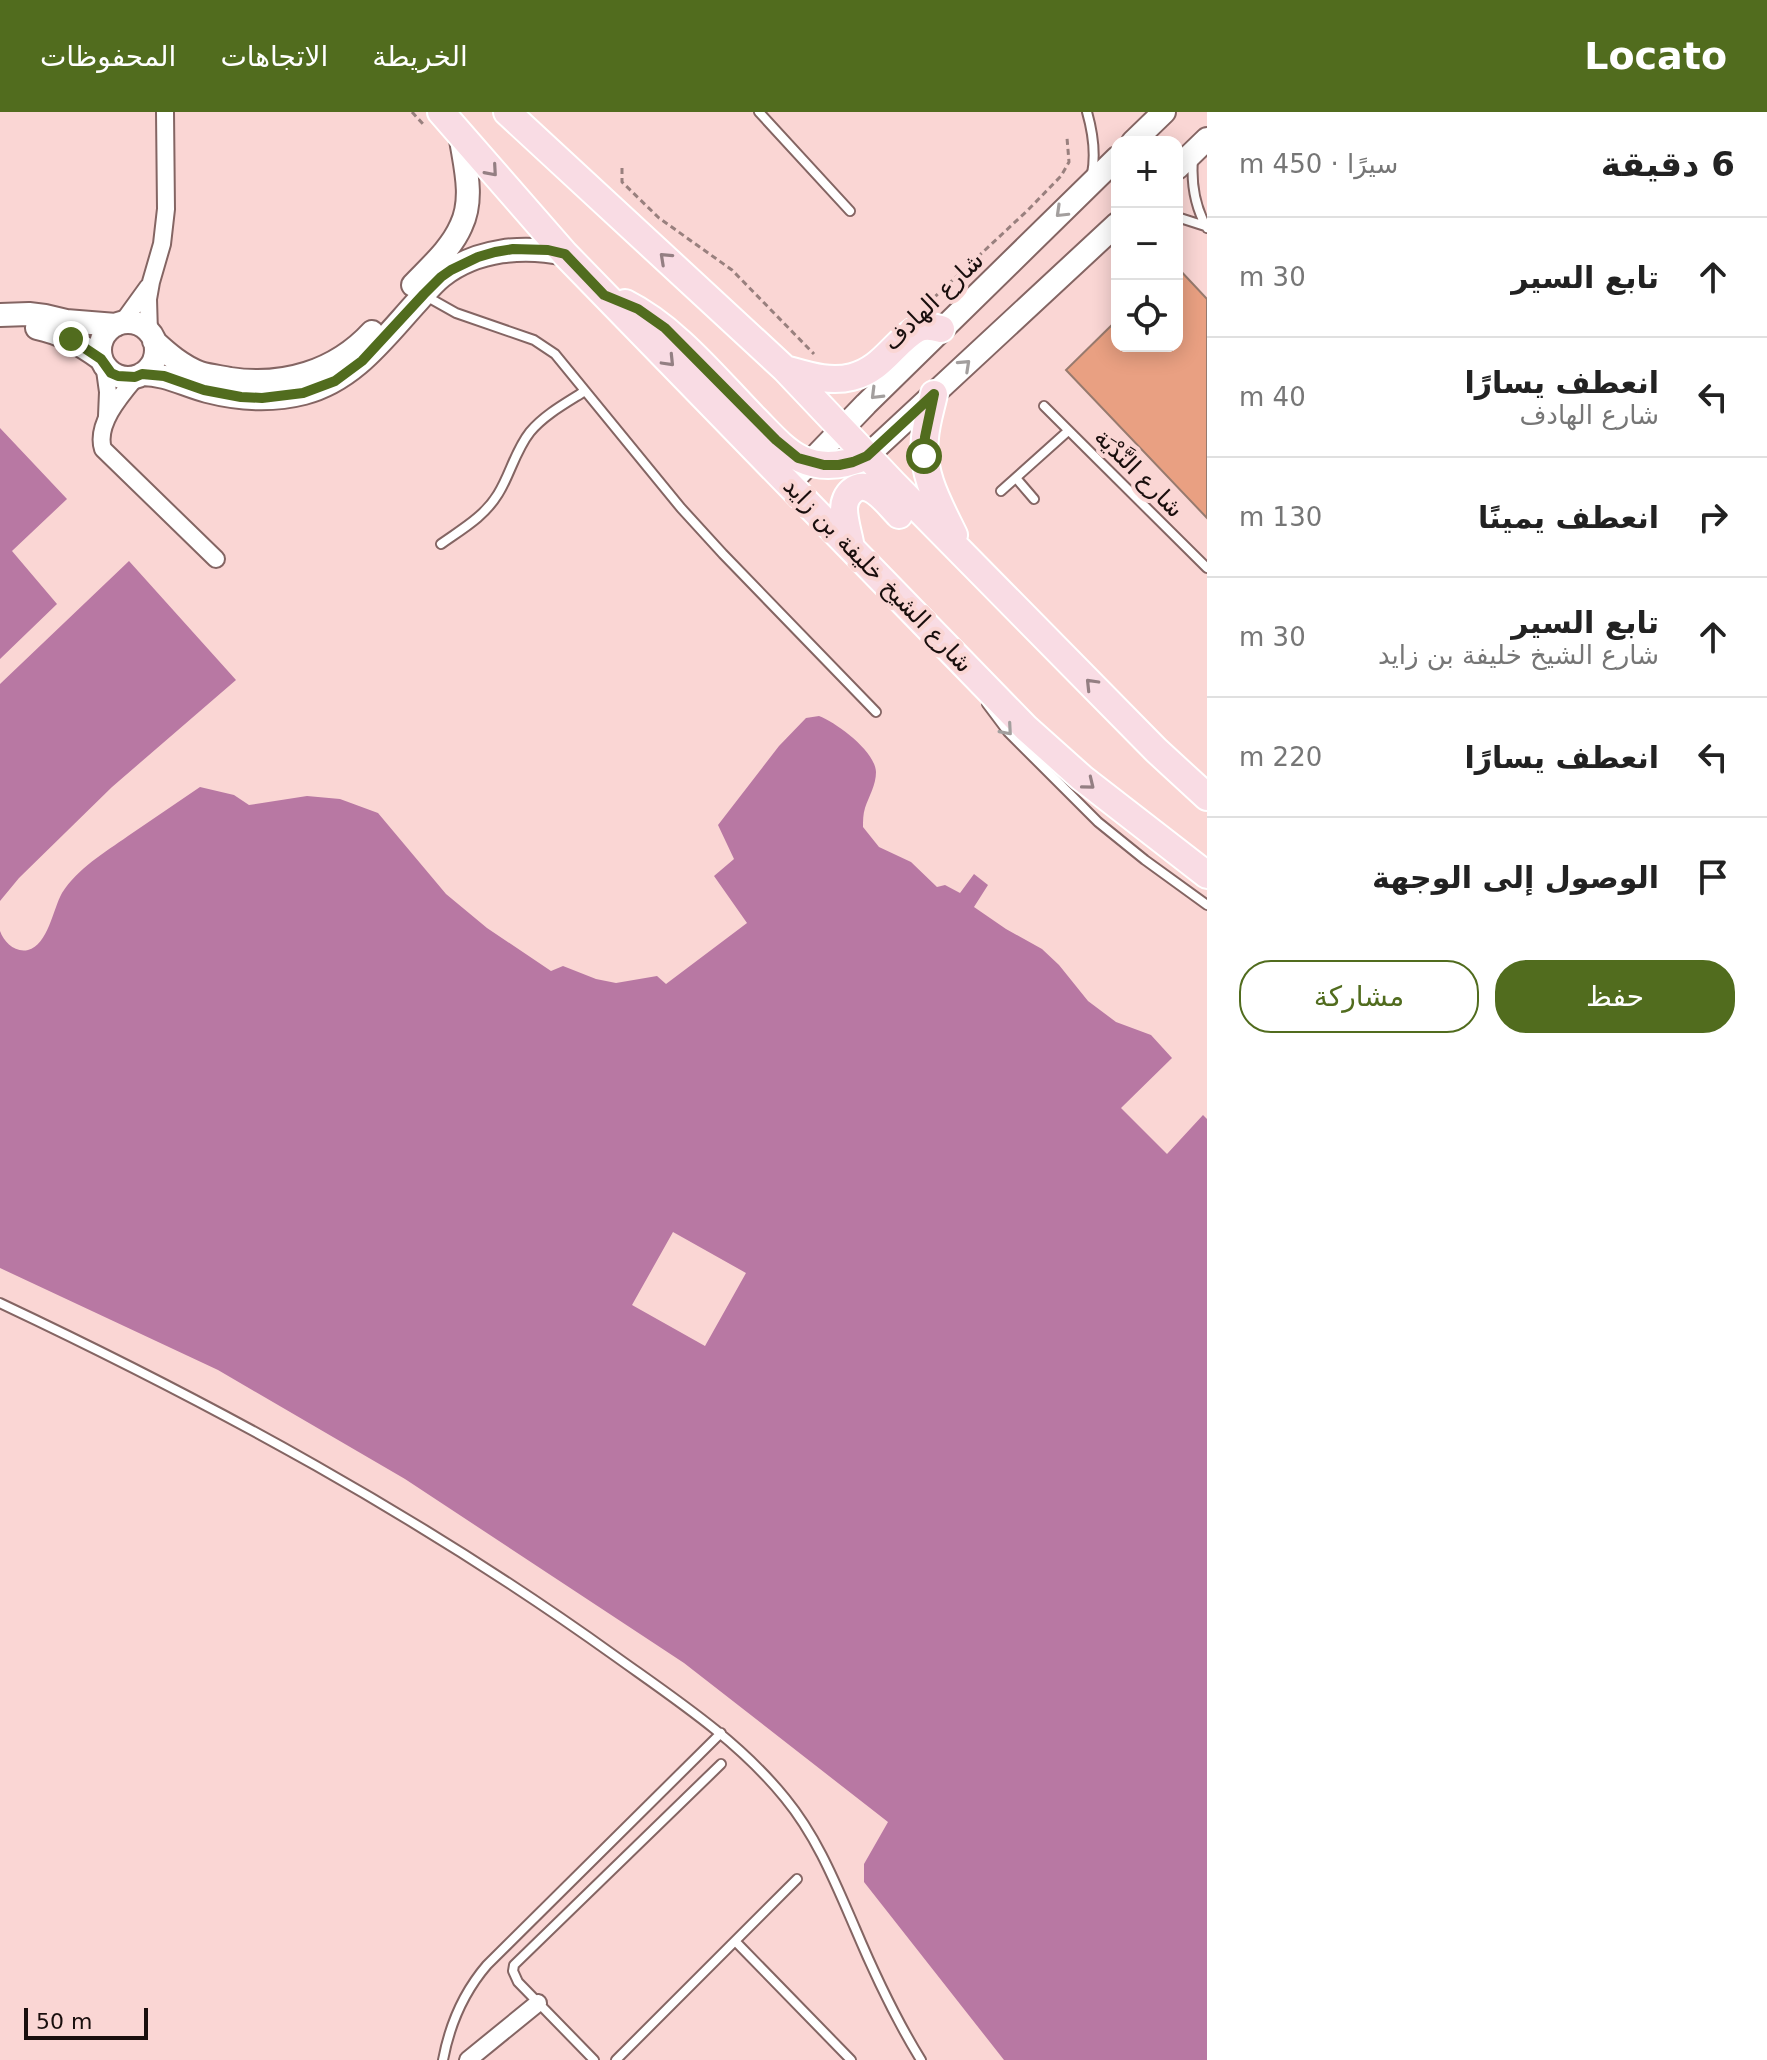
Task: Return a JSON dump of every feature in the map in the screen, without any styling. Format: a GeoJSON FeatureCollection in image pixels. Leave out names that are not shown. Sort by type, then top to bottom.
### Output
{"type":"FeatureCollection","features":[{"type":"Feature","properties":{"kind":"main road","name":"شارع الشيخ خليفة بن زايد"},"geometry":{"type":"LineString","coordinates":[[441,112],[565,254],[1026,728],[1135,820],[1207,875]]}},
{"type":"Feature","properties":{"kind":"main road"},"geometry":{"type":"LineString","coordinates":[[510,114],[785,369],[1058,651],[1207,797]]}},
{"type":"Feature","properties":{"kind":"main road"},"geometry":{"type":"LineString","coordinates":[[604,295],[638,309],[665,328],[776,440],[798,458],[839,465],[867,456]]}},
{"type":"Feature","properties":{"kind":"main road"},"geometry":{"type":"LineString","coordinates":[[785,369],[821,378],[849,378],[875,367],[917,330],[933,326],[941,329]]}},
{"type":"Feature","properties":{"kind":"main road"},"geometry":{"type":"LineString","coordinates":[[934,394],[925,437],[927,477],[965,556]]}},
{"type":"Feature","properties":{"kind":"main road"},"geometry":{"type":"LineString","coordinates":[[851,548],[845,499],[857,488],[866,487],[880,495],[1002,620],[1029,640],[1058,651]]}},
{"type":"Feature","properties":{"kind":"street"},"geometry":{"type":"LineString","coordinates":[[106,421],[120,398],[154,360],[148,299],[162,244],[165,218],[165,112]]}},
{"type":"Feature","properties":{"kind":"street"},"geometry":{"type":"LineString","coordinates":[[1138,136],[1157,113]]}},
{"type":"Feature","properties":{"kind":"street"},"geometry":{"type":"LineString","coordinates":[[0,315],[37,315],[66,321],[140,325],[177,360],[210,376],[245,381],[284,380],[312,372],[338,360],[368,336],[461,228],[468,194],[460,133]]}},
{"type":"Feature","properties":{"kind":"street"},"geometry":{"type":"LineString","coordinates":[[1183,162],[1200,146]]}},
{"type":"Feature","properties":{"kind":"street","name":"شارع الهادف"},"geometry":{"type":"LineString","coordinates":[[789,484],[941,329],[1111,164]]}},
{"type":"Feature","properties":{"kind":"street"},"geometry":{"type":"LineString","coordinates":[[867,456],[1111,230]]}},
{"type":"Feature","properties":{"kind":"street"},"geometry":{"type":"LineString","coordinates":[[0,328],[51,331],[86,348],[118,376],[164,376],[204,390],[241,397],[272,398],[303,393],[335,381],[362,361],[441,277],[478,257],[513,249],[565,254]]}},
{"type":"Feature","properties":{"kind":"street"},"geometry":{"type":"LineString","coordinates":[[151,282],[119,324],[104,335],[101,343],[108,392],[101,444],[106,454],[216,559]]}},
{"type":"Feature","properties":{"kind":"street"},"geometry":{"type":"LineString","coordinates":[[468,2060],[538,2003]]}},
{"type":"Feature","properties":{"kind":"lane"},"geometry":{"type":"LineString","coordinates":[[759,112],[850,211]]}},
{"type":"Feature","properties":{"kind":"lane"},"geometry":{"type":"LineString","coordinates":[[1087,112],[1094,153],[1090,184]]}},
{"type":"Feature","properties":{"kind":"lane"},"geometry":{"type":"LineString","coordinates":[[1200,146],[1194,190],[1206,227]]}},
{"type":"Feature","properties":{"kind":"lane"},"geometry":{"type":"LineString","coordinates":[[1183,219],[1206,227]]}},
{"type":"Feature","properties":{"kind":"lane"},"geometry":{"type":"LineString","coordinates":[[424,294],[456,313],[534,340],[564,363],[692,520],[876,712]]}},
{"type":"Feature","properties":{"kind":"lane"},"geometry":{"type":"LineString","coordinates":[[441,544],[490,506],[536,425],[585,391]]}},
{"type":"Feature","properties":{"kind":"lane","name":"شارع النَّدْيَة"},"geometry":{"type":"LineString","coordinates":[[1044,406],[1207,568]]}},
{"type":"Feature","properties":{"kind":"lane"},"geometry":{"type":"LineString","coordinates":[[1001,491],[1068,431]]}},
{"type":"Feature","properties":{"kind":"lane"},"geometry":{"type":"LineString","coordinates":[[1016,478],[1034,499]]}},
{"type":"Feature","properties":{"kind":"lane"},"geometry":{"type":"LineString","coordinates":[[966,665],[984,700],[1008,732],[1078,803],[1121,842],[1207,905]]}},
{"type":"Feature","properties":{"kind":"lane"},"geometry":{"type":"LineString","coordinates":[[0,1303],[117,1359],[382,1504],[530,1597],[721,1733],[767,1777],[812,1836],[832,1872],[891,2008],[921,2060]]}},
{"type":"Feature","properties":{"kind":"lane"},"geometry":{"type":"LineString","coordinates":[[443,2060],[458,2007],[477,1977],[721,1733]]}},
{"type":"Feature","properties":{"kind":"lane"},"geometry":{"type":"LineString","coordinates":[[594,2060],[515,1977],[513,1971],[517,1960],[721,1764]]}},
{"type":"Feature","properties":{"kind":"lane"},"geometry":{"type":"LineString","coordinates":[[616,2060],[797,1879]]}},
{"type":"Feature","properties":{"kind":"lane"},"geometry":{"type":"LineString","coordinates":[[735,1941],[851,2060]]}},
{"type":"Feature","properties":{"kind":"path"},"geometry":{"type":"LineString","coordinates":[[923,308],[1061,176],[1069,162],[1067,138]]}},
{"type":"Feature","properties":{"kind":"path"},"geometry":{"type":"LineString","coordinates":[[622,168],[622,182],[659,218],[732,270],[819,359]]}},
{"type":"Feature","properties":{"kind":"shaded area"},"geometry":{"type":"Polygon","coordinates":[[[0,428],[67,499],[12,551],[57,604],[0,659],[0,428]]]}},
{"type":"Feature","properties":{"kind":"shaded area"},"geometry":{"type":"Polygon","coordinates":[[[129,561],[236,680],[112,787],[19,878],[0,901],[0,684],[129,561]]]}},
{"type":"Feature","properties":{"kind":"shaded area"},"geometry":{"type":"Polygon","coordinates":[[[819,716],[835,725],[869,755],[876,777],[864,810],[863,827],[879,847],[911,862],[937,887],[945,885],[960,893],[974,874],[988,885],[974,907],[1042,949],[1088,1001],[1116,1022],[1151,1035],[1172,1058],[1121,1108],[1167,1154],[1203,1115],[1207,1119],[1207,2060],[1004,2060],[864,1882],[864,1864],[888,1822],[684,1663],[405,1479],[218,1370],[0,1268],[0,931],[14,948],[28,950],[35,947],[45,934],[68,884],[128,836],[200,787],[234,795],[249,805],[307,796],[340,799],[378,813],[446,894],[487,928],[551,971],[563,966],[616,983],[657,976],[666,984],[747,923],[714,876],[734,859],[718,825],[779,746],[806,718],[819,716]],[[673,1232],[632,1305],[705,1346],[746,1273],[673,1232]]]}},
{"type":"Feature","properties":{"kind":"building"},"geometry":{"type":"Polygon","coordinates":[[[1183,273],[1207,299],[1207,518],[1066,370],[1111,326],[1111,352],[1183,352],[1183,273]]]}},
{"type":"Feature","properties":{"kind":"route"},"geometry":{"type":"LineString","coordinates":[[71,339],[101,359],[111,373],[118,376],[126,378],[153,374],[204,390],[241,397],[282,397],[319,388],[349,372],[451,270],[495,252],[548,250],[565,254],[604,295],[638,309],[665,328],[776,440],[798,458],[824,465],[839,465],[867,456],[934,394],[924,456]]}}]}
